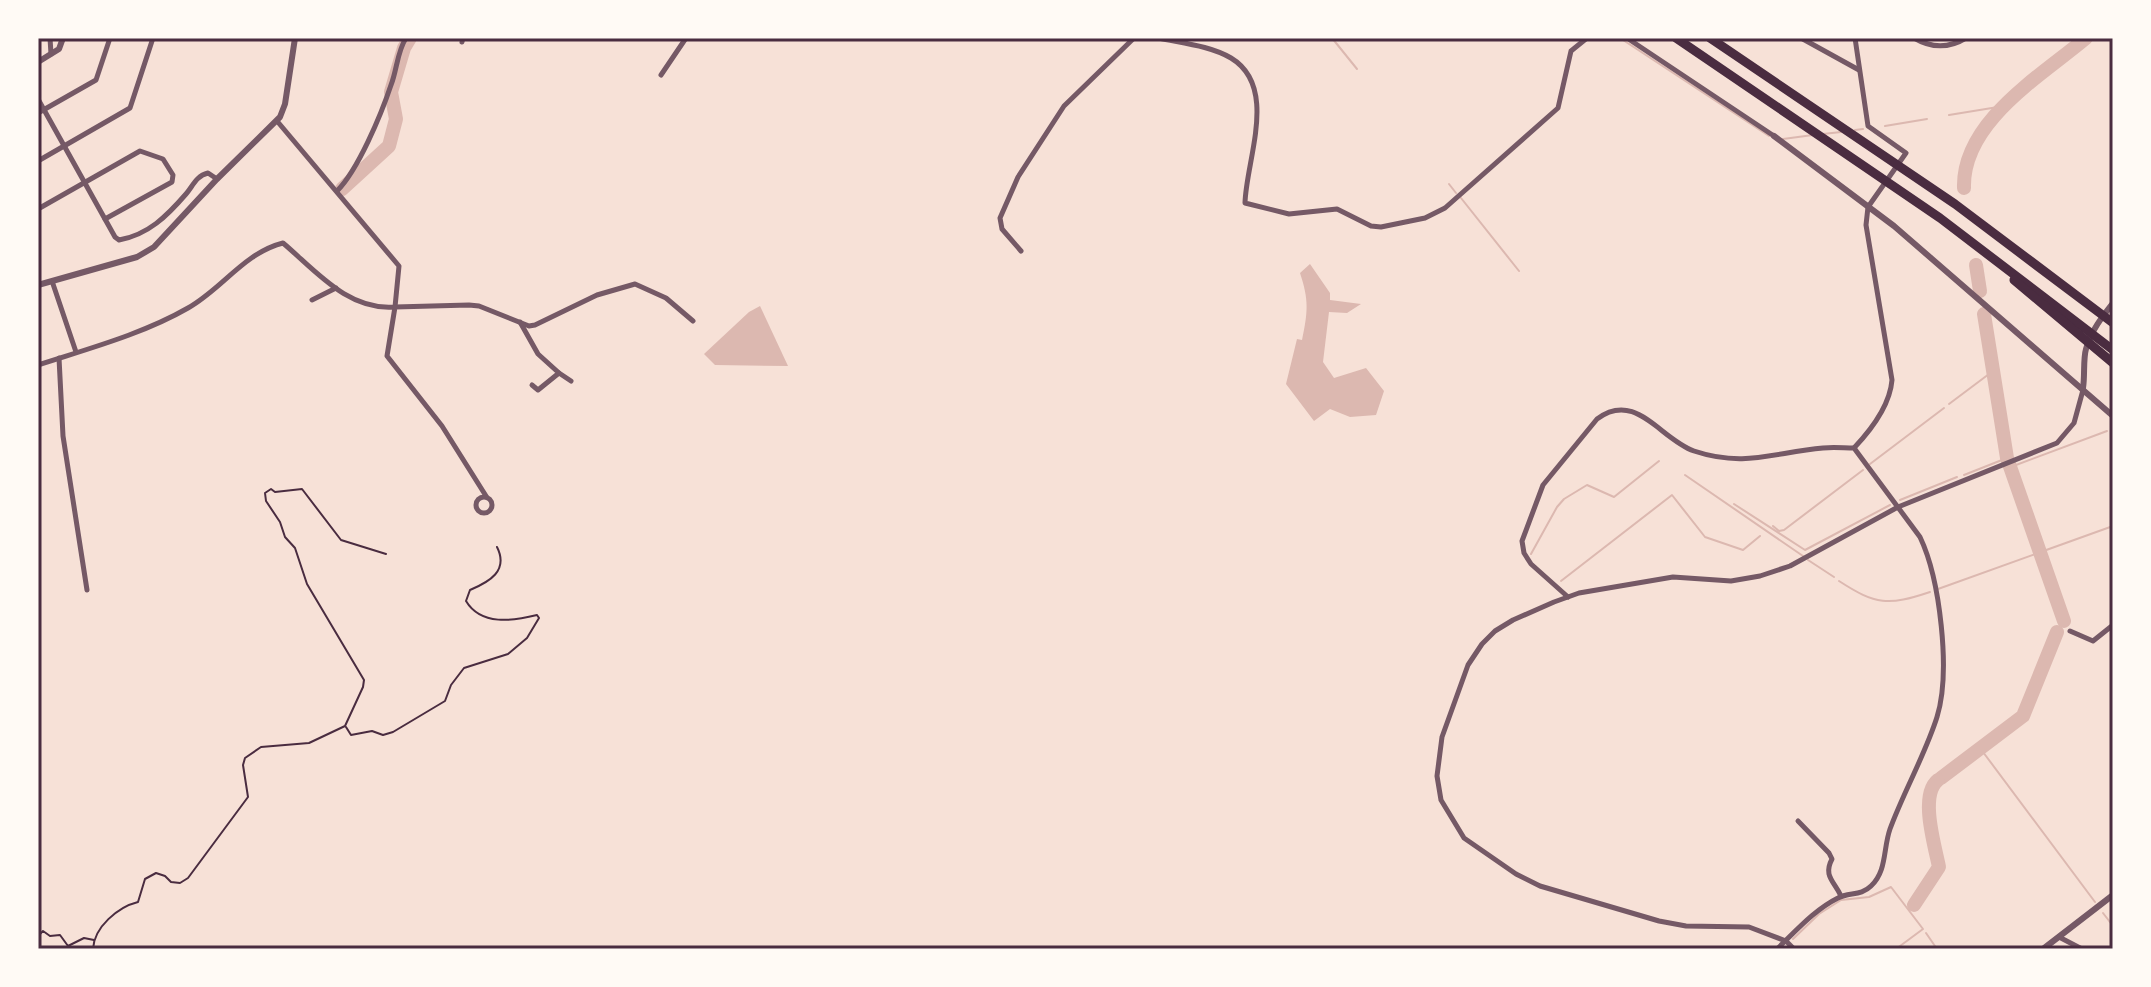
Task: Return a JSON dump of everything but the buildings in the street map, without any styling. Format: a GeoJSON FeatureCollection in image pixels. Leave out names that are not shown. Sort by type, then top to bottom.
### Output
{"type":"FeatureCollection","features":[{"type":"Feature","properties":{"kind":"highway"},"geometry":{"type":"LineString","coordinates":[[1676,38],[1940,218],[2113,350]]}},
{"type":"Feature","properties":{"kind":"highway"},"geometry":{"type":"LineString","coordinates":[[1710,38],[1813,105],[2113,316]]}},
{"type":"Feature","properties":{"kind":"highway"},"geometry":{"type":"LineString","coordinates":[[1940,218],[2113,363]]}},
{"type":"Feature","properties":{"kind":"highway"},"geometry":{"type":"LineString","coordinates":[[2046,270],[2113,323]]}},
{"type":"Feature","properties":{"kind":"street"},"geometry":{"type":"LineString","coordinates":[[50,38],[51,54]]}},
{"type":"Feature","properties":{"kind":"street"},"geometry":{"type":"LineString","coordinates":[[38,62],[59,49],[63,38]]}},
{"type":"Feature","properties":{"kind":"street"},"geometry":{"type":"LineString","coordinates":[[41,111],[96,80],[110,38]]}},
{"type":"Feature","properties":{"kind":"street"},"geometry":{"type":"LineString","coordinates":[[38,161],[130,108],[153,38]]}},
{"type":"Feature","properties":{"kind":"street"},"geometry":{"type":"LineString","coordinates":[[38,285],[137,257],[154,247],[217,179],[277,121],[285,104],[295,38]]}},
{"type":"Feature","properties":{"kind":"street"},"geometry":{"type":"LineString","coordinates":[[337,191],[349,178],[391,85],[406,38]]}},
{"type":"Feature","properties":{"kind":"street"},"geometry":{"type":"LineString","coordinates":[[661,75],[686,38]]}},
{"type":"Feature","properties":{"kind":"street"},"geometry":{"type":"LineString","coordinates":[[1021,251],[1002,229],[1000,218],[1018,177],[1064,106],[1134,38]]}},
{"type":"Feature","properties":{"kind":"street"},"geometry":{"type":"LineString","coordinates":[[1159,38],[1230,57],[1247,76],[1258,105],[1245,203],[1289,214],[1337,209],[1371,226],[1381,227],[1425,218],[1445,208],[1558,108],[1571,51],[1587,38]]}},
{"type":"Feature","properties":{"kind":"street"},"geometry":{"type":"LineString","coordinates":[[1627,38],[1774,136],[1906,236],[2113,416]]}},
{"type":"Feature","properties":{"kind":"street"},"geometry":{"type":"LineString","coordinates":[[1801,38],[1859,71]]}},
{"type":"Feature","properties":{"kind":"street"},"geometry":{"type":"LineString","coordinates":[[1568,597],[1531,564],[1524,553],[1522,541],[1543,485],[1607,411],[1626,410],[1640,414],[1692,450],[1750,460],[1823,448],[1854,448],[1869,433],[1891,392],[1892,380],[1866,225],[1868,207],[1906,153],[1868,126],[1855,38]]}},
{"type":"Feature","properties":{"kind":"street"},"geometry":{"type":"LineString","coordinates":[[1914,38],[1925,45],[1939,47],[1954,45],[1966,38]]}},
{"type":"Feature","properties":{"kind":"street"},"geometry":{"type":"LineString","coordinates":[[38,99],[41,111],[119,240],[146,233],[171,211],[199,176],[208,173],[217,179]]}},
{"type":"Feature","properties":{"kind":"street"},"geometry":{"type":"LineString","coordinates":[[277,121],[399,266],[387,356],[442,426],[486,496]]}},
{"type":"Feature","properties":{"kind":"street"},"geometry":{"type":"LineString","coordinates":[[38,209],[140,151],[163,159],[173,175],[172,182],[105,219]]}},
{"type":"Feature","properties":{"kind":"street"},"geometry":{"type":"LineString","coordinates":[[38,365],[138,330],[189,308],[265,248],[283,243],[336,288],[362,304],[380,308],[479,306],[535,325],[597,295],[635,284],[666,298],[693,321]]}},
{"type":"Feature","properties":{"kind":"street"},"geometry":{"type":"LineString","coordinates":[[52,281],[76,352]]}},
{"type":"Feature","properties":{"kind":"street"},"geometry":{"type":"LineString","coordinates":[[312,300],[336,288]]}},
{"type":"Feature","properties":{"kind":"street"},"geometry":{"type":"LineString","coordinates":[[1794,949],[1786,941],[1749,927],[1686,926],[1659,921],[1540,886],[1516,874],[1464,838],[1441,800],[1437,776],[1442,737],[1468,665],[1495,631],[1568,597],[1673,577],[1743,580],[1780,570],[1898,507],[2062,440],[2079,410],[2087,365],[2085,352],[2097,323],[2113,303]]}},
{"type":"Feature","properties":{"kind":"street"},"geometry":{"type":"LineString","coordinates":[[519,321],[538,354],[571,381]]}},
{"type":"Feature","properties":{"kind":"street"},"geometry":{"type":"LineString","coordinates":[[59,358],[63,436],[87,590]]}},
{"type":"Feature","properties":{"kind":"street"},"geometry":{"type":"LineString","coordinates":[[532,385],[538,390],[559,373]]}},
{"type":"Feature","properties":{"kind":"street"},"geometry":{"type":"LineString","coordinates":[[1777,949],[1813,915],[1841,896],[1862,893],[1873,885],[1883,868],[1890,831],[1941,700],[1944,679],[1942,642],[1927,551],[1854,448]]}},
{"type":"Feature","properties":{"kind":"street"},"geometry":{"type":"LineString","coordinates":[[2070,631],[2093,641],[2113,625]]}},
{"type":"Feature","properties":{"kind":"street"},"geometry":{"type":"LineString","coordinates":[[1798,821],[1829,853],[1832,859],[1827,868],[1828,877],[1841,896]]}},
{"type":"Feature","properties":{"kind":"street"},"geometry":{"type":"LineString","coordinates":[[2043,949],[2113,895]]}},
{"type":"Feature","properties":{"kind":"street"},"geometry":{"type":"LineString","coordinates":[[2059,937],[2082,949]]}},
{"type":"Feature","properties":{"kind":"path"},"geometry":{"type":"LineString","coordinates":[[93,949],[94,940],[110,917],[124,905],[138,902],[145,879],[156,873],[171,882],[180,883],[188,878],[248,797],[243,765],[251,751],[261,747],[309,743],[345,726],[364,680],[307,584],[295,548],[285,537],[280,522],[266,501],[265,493],[271,489],[275,492],[302,489],[341,540],[386,554]]}},
{"type":"Feature","properties":{"kind":"path"},"geometry":{"type":"LineString","coordinates":[[345,726],[351,735],[372,731],[383,735],[393,732],[445,701],[451,685],[464,668],[508,654],[527,638],[539,618],[537,615],[511,622],[482,616],[466,601],[470,590],[491,581],[499,571],[501,556],[497,547]]}},
{"type":"Feature","properties":{"kind":"path"},"geometry":{"type":"LineString","coordinates":[[38,936],[43,931],[50,936],[60,935],[68,946],[84,938],[94,940]]}},
{"type":"Feature","properties":{"kind":"shaded area"},"geometry":{"type":"Polygon","coordinates":[[[1310,264],[1330,293],[1330,300],[1361,304],[1347,313],[1329,312],[1323,362],[1334,378],[1366,368],[1384,391],[1376,415],[1350,417],[1330,409],[1314,421],[1286,384],[1297,339],[1302,340],[1305,322],[1307,306],[1300,273],[1310,264]]]}},
{"type":"Feature","properties":{"kind":"shaded area"},"geometry":{"type":"Polygon","coordinates":[[[760,306],[788,366],[715,365],[704,354],[749,312],[760,306]]]}},
{"type":"Feature","properties":{"kind":"waterway"},"geometry":{"type":"LineString","coordinates":[[342,189],[389,146],[396,119],[391,92],[410,38]]}},
{"type":"Feature","properties":{"kind":"waterway"},"geometry":{"type":"LineString","coordinates":[[1332,38],[1357,69]]}},
{"type":"Feature","properties":{"kind":"waterway"},"geometry":{"type":"LineString","coordinates":[[1620,38],[1769,136]]}},
{"type":"Feature","properties":{"kind":"waterway"},"geometry":{"type":"LineString","coordinates":[[1964,188],[1967,164],[1976,142],[1990,122],[2007,102],[2086,38]]}},
{"type":"Feature","properties":{"kind":"waterway"},"geometry":{"type":"LineString","coordinates":[[1949,115],[2000,109]]}},
{"type":"Feature","properties":{"kind":"waterway"},"geometry":{"type":"LineString","coordinates":[[1885,126],[1927,119]]}},
{"type":"Feature","properties":{"kind":"waterway"},"geometry":{"type":"LineString","coordinates":[[1855,130],[1863,129]]}},
{"type":"Feature","properties":{"kind":"waterway"},"geometry":{"type":"LineString","coordinates":[[1823,134],[1841,132]]}},
{"type":"Feature","properties":{"kind":"waterway"},"geometry":{"type":"LineString","coordinates":[[1783,139],[1813,135]]}},
{"type":"Feature","properties":{"kind":"waterway"},"geometry":{"type":"LineString","coordinates":[[1449,184],[1456,193]]}},
{"type":"Feature","properties":{"kind":"waterway"},"geometry":{"type":"LineString","coordinates":[[1461,198],[1519,271]]}},
{"type":"Feature","properties":{"kind":"waterway"},"geometry":{"type":"LineString","coordinates":[[1976,265],[1980,291]]}},
{"type":"Feature","properties":{"kind":"waterway"},"geometry":{"type":"LineString","coordinates":[[1984,314],[2007,458],[2064,621]]}},
{"type":"Feature","properties":{"kind":"waterway"},"geometry":{"type":"LineString","coordinates":[[1949,404],[1993,371]]}},
{"type":"Feature","properties":{"kind":"waterway"},"geometry":{"type":"LineString","coordinates":[[1870,464],[1944,408]]}},
{"type":"Feature","properties":{"kind":"waterway"},"geometry":{"type":"LineString","coordinates":[[2016,465],[2107,431]]}},
{"type":"Feature","properties":{"kind":"waterway"},"geometry":{"type":"LineString","coordinates":[[1964,475],[2007,458]]}},
{"type":"Feature","properties":{"kind":"waterway"},"geometry":{"type":"LineString","coordinates":[[1531,554],[1564,499],[1587,485],[1614,497],[1659,461]]}},
{"type":"Feature","properties":{"kind":"waterway"},"geometry":{"type":"LineString","coordinates":[[1773,526],[1779,531],[1784,530],[1863,470]]}},
{"type":"Feature","properties":{"kind":"waterway"},"geometry":{"type":"LineString","coordinates":[[1685,475],[1803,556]]}},
{"type":"Feature","properties":{"kind":"waterway"},"geometry":{"type":"LineString","coordinates":[[1900,500],[1957,477]]}},
{"type":"Feature","properties":{"kind":"waterway"},"geometry":{"type":"LineString","coordinates":[[1561,581],[1672,495],[1705,537],[1743,550],[1760,536]]}},
{"type":"Feature","properties":{"kind":"waterway"},"geometry":{"type":"LineString","coordinates":[[1734,504],[1805,550],[1890,505]]}},
{"type":"Feature","properties":{"kind":"waterway"},"geometry":{"type":"LineString","coordinates":[[1938,589],[2113,526]]}},
{"type":"Feature","properties":{"kind":"waterway"},"geometry":{"type":"LineString","coordinates":[[1808,560],[1834,577]]}},
{"type":"Feature","properties":{"kind":"waterway"},"geometry":{"type":"LineString","coordinates":[[1839,581],[1863,595],[1883,601],[1903,600],[1930,592]]}},
{"type":"Feature","properties":{"kind":"waterway"},"geometry":{"type":"LineString","coordinates":[[1941,778],[2023,716],[2057,632]]}},
{"type":"Feature","properties":{"kind":"waterway"},"geometry":{"type":"LineString","coordinates":[[1980,748],[2095,902]]}},
{"type":"Feature","properties":{"kind":"waterway"},"geometry":{"type":"LineString","coordinates":[[1914,905],[1939,867],[1929,809],[1932,787],[1938,780]]}},
{"type":"Feature","properties":{"kind":"waterway"},"geometry":{"type":"LineString","coordinates":[[1793,939],[1819,914],[1841,900],[1869,897],[1891,887],[1923,929],[1896,949]]}},
{"type":"Feature","properties":{"kind":"waterway"},"geometry":{"type":"LineString","coordinates":[[2103,913],[2113,926]]}},
{"type":"Feature","properties":{"kind":"waterway"},"geometry":{"type":"LineString","coordinates":[[1926,933],[1937,949]]}}]}
